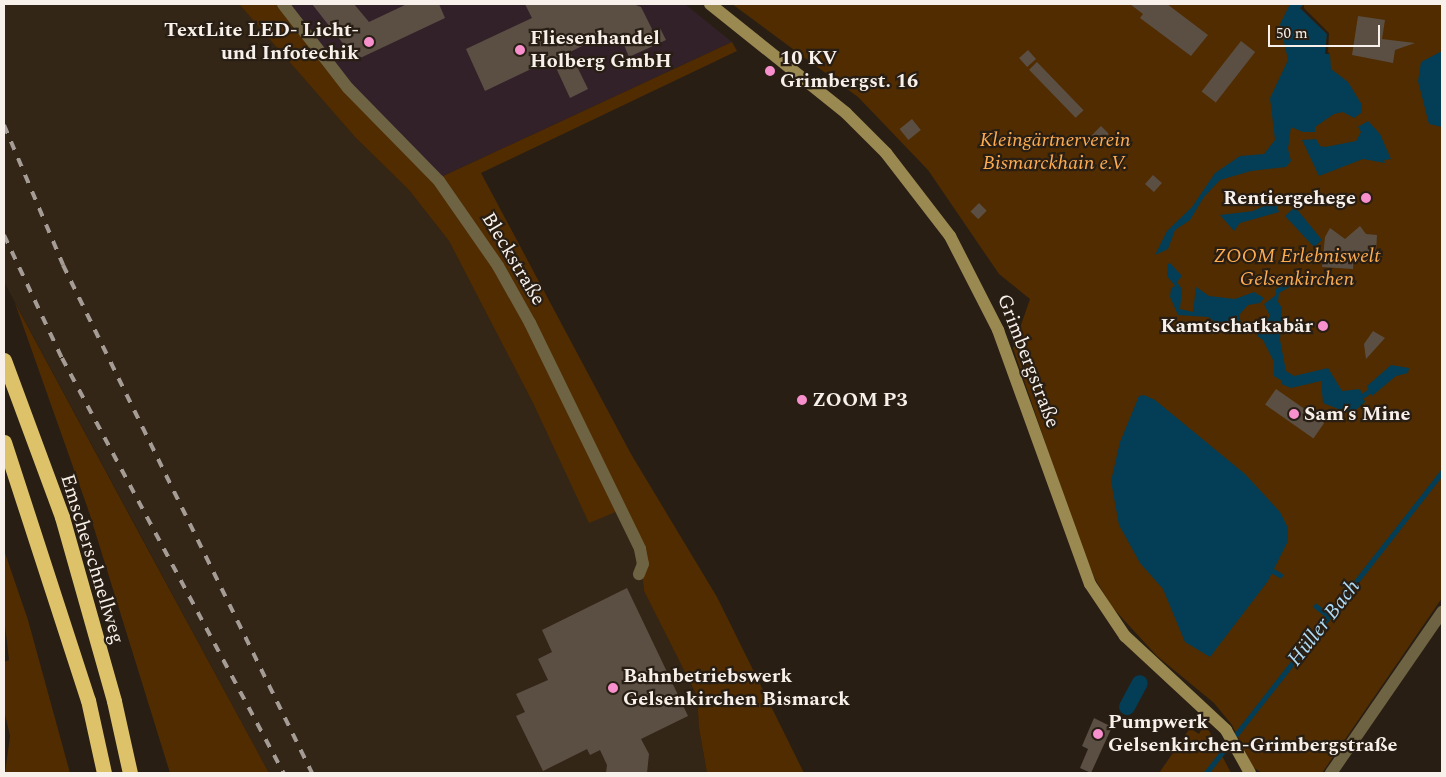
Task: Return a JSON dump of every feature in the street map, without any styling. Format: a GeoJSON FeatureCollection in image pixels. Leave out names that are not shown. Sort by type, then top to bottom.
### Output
{"type":"FeatureCollection","features":[{"type":"Feature","properties":{"kind":"highway","name":"Emscherschnellweg"},"geometry":{"type":"LineString","coordinates":[[4,360],[62,517],[114,701],[130,773]]}},
{"type":"Feature","properties":{"kind":"highway"},"geometry":{"type":"LineString","coordinates":[[4,442],[88,700],[104,773]]}},
{"type":"Feature","properties":{"kind":"street","name":"Bleckstraße"},"geometry":{"type":"LineString","coordinates":[[283,4],[348,88],[439,181],[498,266],[530,324],[640,549],[643,564],[639,574]]}},
{"type":"Feature","properties":{"kind":"street","name":"Grimbergstraße"},"geometry":{"type":"LineString","coordinates":[[710,4],[846,114],[886,153],[950,236],[998,330],[1090,584],[1125,636],[1213,714],[1232,737],[1249,771]]}},
{"type":"Feature","properties":{"kind":"street"},"geometry":{"type":"LineString","coordinates":[[1331,773],[1442,612]]}},
{"type":"Feature","properties":{"kind":"shaded area"},"geometry":{"type":"Polygon","coordinates":[[[4,4],[239,4],[355,137],[409,190],[449,241],[533,403],[589,522],[618,510],[641,564],[644,591],[697,696],[699,728],[707,773],[269,773],[4,282],[4,4]]]}},
{"type":"Feature","properties":{"kind":"shaded area"},"geometry":{"type":"Polygon","coordinates":[[[288,4],[685,4],[732,42],[441,177],[352,85],[288,4]]]}},
{"type":"Feature","properties":{"kind":"green space"},"geometry":{"type":"Polygon","coordinates":[[[239,4],[279,4],[344,88],[441,177],[732,42],[737,51],[481,173],[631,454],[717,597],[804,773],[707,773],[699,728],[697,696],[644,591],[641,564],[618,511],[589,523],[533,403],[449,241],[409,190],[355,137],[239,4]]]}},
{"type":"Feature","properties":{"kind":"green space"},"geometry":{"type":"Polygon","coordinates":[[[732,4],[1442,4],[1442,598],[1322,773],[1262,773],[1253,767],[1232,725],[1214,703],[1157,656],[1112,607],[1095,579],[1077,536],[1013,348],[1030,299],[999,274],[928,170],[858,97],[732,4]]]}},
{"type":"Feature","properties":{"kind":"green space"},"geometry":{"type":"Polygon","coordinates":[[[15,303],[269,773],[170,773],[89,512],[15,303]]]}},
{"type":"Feature","properties":{"kind":"green space"},"geometry":{"type":"Polygon","coordinates":[[[4,550],[28,620],[70,773],[5,773],[10,736],[4,710],[4,662],[9,660],[4,617],[4,550]]]}},
{"type":"Feature","properties":{"kind":"green space"},"geometry":{"type":"Polygon","coordinates":[[[1205,723],[1231,773],[1159,773],[1190,728],[1199,734],[1205,723]]]}},
{"type":"Feature","properties":{"kind":"water"},"geometry":{"type":"Polygon","coordinates":[[[1290,4],[1304,4],[1300,8],[1327,34],[1325,54],[1330,54],[1331,69],[1348,82],[1362,105],[1361,113],[1354,118],[1343,112],[1334,114],[1315,127],[1315,132],[1303,132],[1291,127],[1288,149],[1291,161],[1286,167],[1251,171],[1220,180],[1204,197],[1190,220],[1175,230],[1168,249],[1155,255],[1167,231],[1192,207],[1215,173],[1240,156],[1264,154],[1275,140],[1270,98],[1288,60],[1280,24],[1290,4]]]}},
{"type":"Feature","properties":{"kind":"water"},"geometry":{"type":"Polygon","coordinates":[[[1442,51],[1442,127],[1429,124],[1418,81],[1421,62],[1442,51]]]}},
{"type":"Feature","properties":{"kind":"water"},"geometry":{"type":"Polygon","coordinates":[[[1368,121],[1380,134],[1391,159],[1384,160],[1385,163],[1363,159],[1319,176],[1302,140],[1316,139],[1320,146],[1325,147],[1356,141],[1361,132],[1358,127],[1368,121]]]}},
{"type":"Feature","properties":{"kind":"water"},"geometry":{"type":"Polygon","coordinates":[[[1275,201],[1279,212],[1240,223],[1234,231],[1220,215],[1253,211],[1275,201]]]}},
{"type":"Feature","properties":{"kind":"water"},"geometry":{"type":"Polygon","coordinates":[[[1295,207],[1322,240],[1314,247],[1285,216],[1295,207]]]}},
{"type":"Feature","properties":{"kind":"water"},"geometry":{"type":"Polygon","coordinates":[[[1170,263],[1182,276],[1177,282],[1182,289],[1180,309],[1193,312],[1196,287],[1209,296],[1235,299],[1254,292],[1264,298],[1260,303],[1248,305],[1239,315],[1241,323],[1237,328],[1220,325],[1208,317],[1178,315],[1170,297],[1171,288],[1175,286],[1167,276],[1168,264],[1170,263]]]}},
{"type":"Feature","properties":{"kind":"water"},"geometry":{"type":"Polygon","coordinates":[[[1287,283],[1293,285],[1279,293],[1278,302],[1282,308],[1280,340],[1286,371],[1294,376],[1328,368],[1342,391],[1360,389],[1365,402],[1351,414],[1323,403],[1321,381],[1291,388],[1281,384],[1282,381],[1274,376],[1274,362],[1263,340],[1257,336],[1270,316],[1264,304],[1276,295],[1276,289],[1287,283]]]}},
{"type":"Feature","properties":{"kind":"water"},"geometry":{"type":"Polygon","coordinates":[[[1391,365],[1409,368],[1408,373],[1396,376],[1372,396],[1367,386],[1391,365]]]}},
{"type":"Feature","properties":{"kind":"water"},"geometry":{"type":"Polygon","coordinates":[[[1144,395],[1155,400],[1245,474],[1280,512],[1288,528],[1288,541],[1268,581],[1210,657],[1185,642],[1163,589],[1140,563],[1119,525],[1111,481],[1120,442],[1139,396],[1144,395]]]}},
{"type":"Feature","properties":{"kind":"pier"},"geometry":{"type":"Polygon","coordinates":[[[1304,4],[1304,8],[1329,33],[1328,52],[1330,54],[1325,54],[1327,34],[1300,8],[1304,4]]]}},
{"type":"Feature","properties":{"kind":"building","name":"TextLite LED- Licht- und Infotechik"},"geometry":{"type":"Polygon","coordinates":[[[312,4],[354,4],[369,22],[407,4],[439,4],[445,18],[356,60],[312,4]]]}},
{"type":"Feature","properties":{"kind":"building","name":"Fliesenhandel Holberg GmbH"},"geometry":{"type":"Polygon","coordinates":[[[525,4],[633,4],[641,7],[653,31],[660,28],[666,40],[629,57],[624,45],[612,41],[608,33],[570,52],[588,89],[570,98],[552,59],[485,91],[466,49],[532,18],[525,4]]]}},
{"type":"Feature","properties":{"kind":"building"},"geometry":{"type":"Polygon","coordinates":[[[1130,4],[1167,4],[1208,35],[1191,56],[1140,18],[1143,14],[1130,4]]]}},
{"type":"Feature","properties":{"kind":"building"},"geometry":{"type":"Polygon","coordinates":[[[1358,16],[1385,20],[1382,39],[1415,43],[1395,50],[1393,63],[1352,55],[1358,16]]]}},
{"type":"Feature","properties":{"kind":"building"},"geometry":{"type":"Polygon","coordinates":[[[1241,41],[1255,52],[1216,103],[1202,91],[1241,41]]]}},
{"type":"Feature","properties":{"kind":"building"},"geometry":{"type":"Polygon","coordinates":[[[1028,50],[1036,59],[1027,67],[1019,58],[1028,50]]]}},
{"type":"Feature","properties":{"kind":"building"},"geometry":{"type":"Polygon","coordinates":[[[1037,62],[1084,110],[1076,118],[1029,70],[1037,62]]]}},
{"type":"Feature","properties":{"kind":"building"},"geometry":{"type":"Polygon","coordinates":[[[912,119],[921,130],[908,140],[900,129],[912,119]]]}},
{"type":"Feature","properties":{"kind":"building"},"geometry":{"type":"Polygon","coordinates":[[[1101,126],[1109,134],[1100,143],[1092,135],[1101,126]]]}},
{"type":"Feature","properties":{"kind":"building"},"geometry":{"type":"Polygon","coordinates":[[[1153,175],[1162,183],[1154,192],[1145,184],[1153,175]]]}},
{"type":"Feature","properties":{"kind":"building"},"geometry":{"type":"Polygon","coordinates":[[[979,203],[987,211],[978,219],[971,211],[979,203]]]}},
{"type":"Feature","properties":{"kind":"building"},"geometry":{"type":"Polygon","coordinates":[[[1360,226],[1366,234],[1377,235],[1376,253],[1354,251],[1353,269],[1322,267],[1325,237],[1330,228],[1345,239],[1360,226]]]}},
{"type":"Feature","properties":{"kind":"building"},"geometry":{"type":"Polygon","coordinates":[[[1373,331],[1385,338],[1366,359],[1364,344],[1373,331]]]}},
{"type":"Feature","properties":{"kind":"building","name":"Sam’s Mine"},"geometry":{"type":"Polygon","coordinates":[[[1276,389],[1324,423],[1313,438],[1265,405],[1276,389]]]}},
{"type":"Feature","properties":{"kind":"building","name":"Bahnbetriebswerk Gelsenkirchen Bismarck"},"geometry":{"type":"Polygon","coordinates":[[[627,588],[688,716],[641,739],[649,754],[647,773],[606,773],[607,765],[600,750],[590,755],[587,749],[543,771],[516,716],[525,712],[516,694],[548,680],[538,659],[552,652],[542,630],[627,588]]]}},
{"type":"Feature","properties":{"kind":"building","name":"Pumpwerk Gelsenkirchen-Grimbergstraße"},"geometry":{"type":"Polygon","coordinates":[[[1094,718],[1112,727],[1091,773],[1080,768],[1088,749],[1082,746],[1094,718]]]}},
{"type":"Feature","properties":{"kind":"waterway"},"geometry":{"type":"LineString","coordinates":[[1362,396],[1374,388]]}},
{"type":"Feature","properties":{"kind":"waterway","name":"Hüller Bach"},"geometry":{"type":"LineString","coordinates":[[1206,773],[1442,472]]}},
{"type":"Feature","properties":{"kind":"waterway"},"geometry":{"type":"LineString","coordinates":[[1268,568],[1280,575]]}},
{"type":"Feature","properties":{"kind":"waterway"},"geometry":{"type":"LineString","coordinates":[[1316,606],[1329,616]]}},
{"type":"Feature","properties":{"kind":"waterway"},"geometry":{"type":"LineString","coordinates":[[1127,707],[1140,683]]}},
{"type":"Feature","properties":{"kind":"railway"},"geometry":{"type":"LineString","coordinates":[[4,125],[63,265],[312,773]]}},
{"type":"Feature","properties":{"kind":"railway"},"geometry":{"type":"LineString","coordinates":[[4,235],[62,358],[284,773]]}},
{"type":"Feature","properties":{"kind":"place","name":"TextLite LED- Licht- und Infotechik"},"geometry":{"type":"Point","coordinates":[369,42]}},
{"type":"Feature","properties":{"kind":"place","name":"Fliesenhandel Holberg GmbH"},"geometry":{"type":"Point","coordinates":[520,50]}},
{"type":"Feature","properties":{"kind":"place","name":"10 KV Grimbergst. 16"},"geometry":{"type":"Point","coordinates":[770,71]}},
{"type":"Feature","properties":{"kind":"place","name":"Rentiergehege"},"geometry":{"type":"Point","coordinates":[1366,198]}},
{"type":"Feature","properties":{"kind":"place","name":"Kamtschatkabär"},"geometry":{"type":"Point","coordinates":[1323,326]}},
{"type":"Feature","properties":{"kind":"place","name":"ZOOM P3"},"geometry":{"type":"Point","coordinates":[802,400]}},
{"type":"Feature","properties":{"kind":"place","name":"Sam’s Mine"},"geometry":{"type":"Point","coordinates":[1294,414]}},
{"type":"Feature","properties":{"kind":"place","name":"Bahnbetriebswerk Gelsenkirchen Bismarck"},"geometry":{"type":"Point","coordinates":[613,688]}},
{"type":"Feature","properties":{"kind":"place","name":"Pumpwerk Gelsenkirchen-Grimbergstraße"},"geometry":{"type":"Point","coordinates":[1098,734]}},
{"type":"Feature","properties":{"kind":"park label","name":"Kleingärtnerverein Bismarckhain e.V."},"geometry":{"type":"Point","coordinates":[1055,152]}},
{"type":"Feature","properties":{"kind":"park label","name":"ZOOM Erlebniswelt Gelsenkirchen"},"geometry":{"type":"Point","coordinates":[1297,268]}}]}
